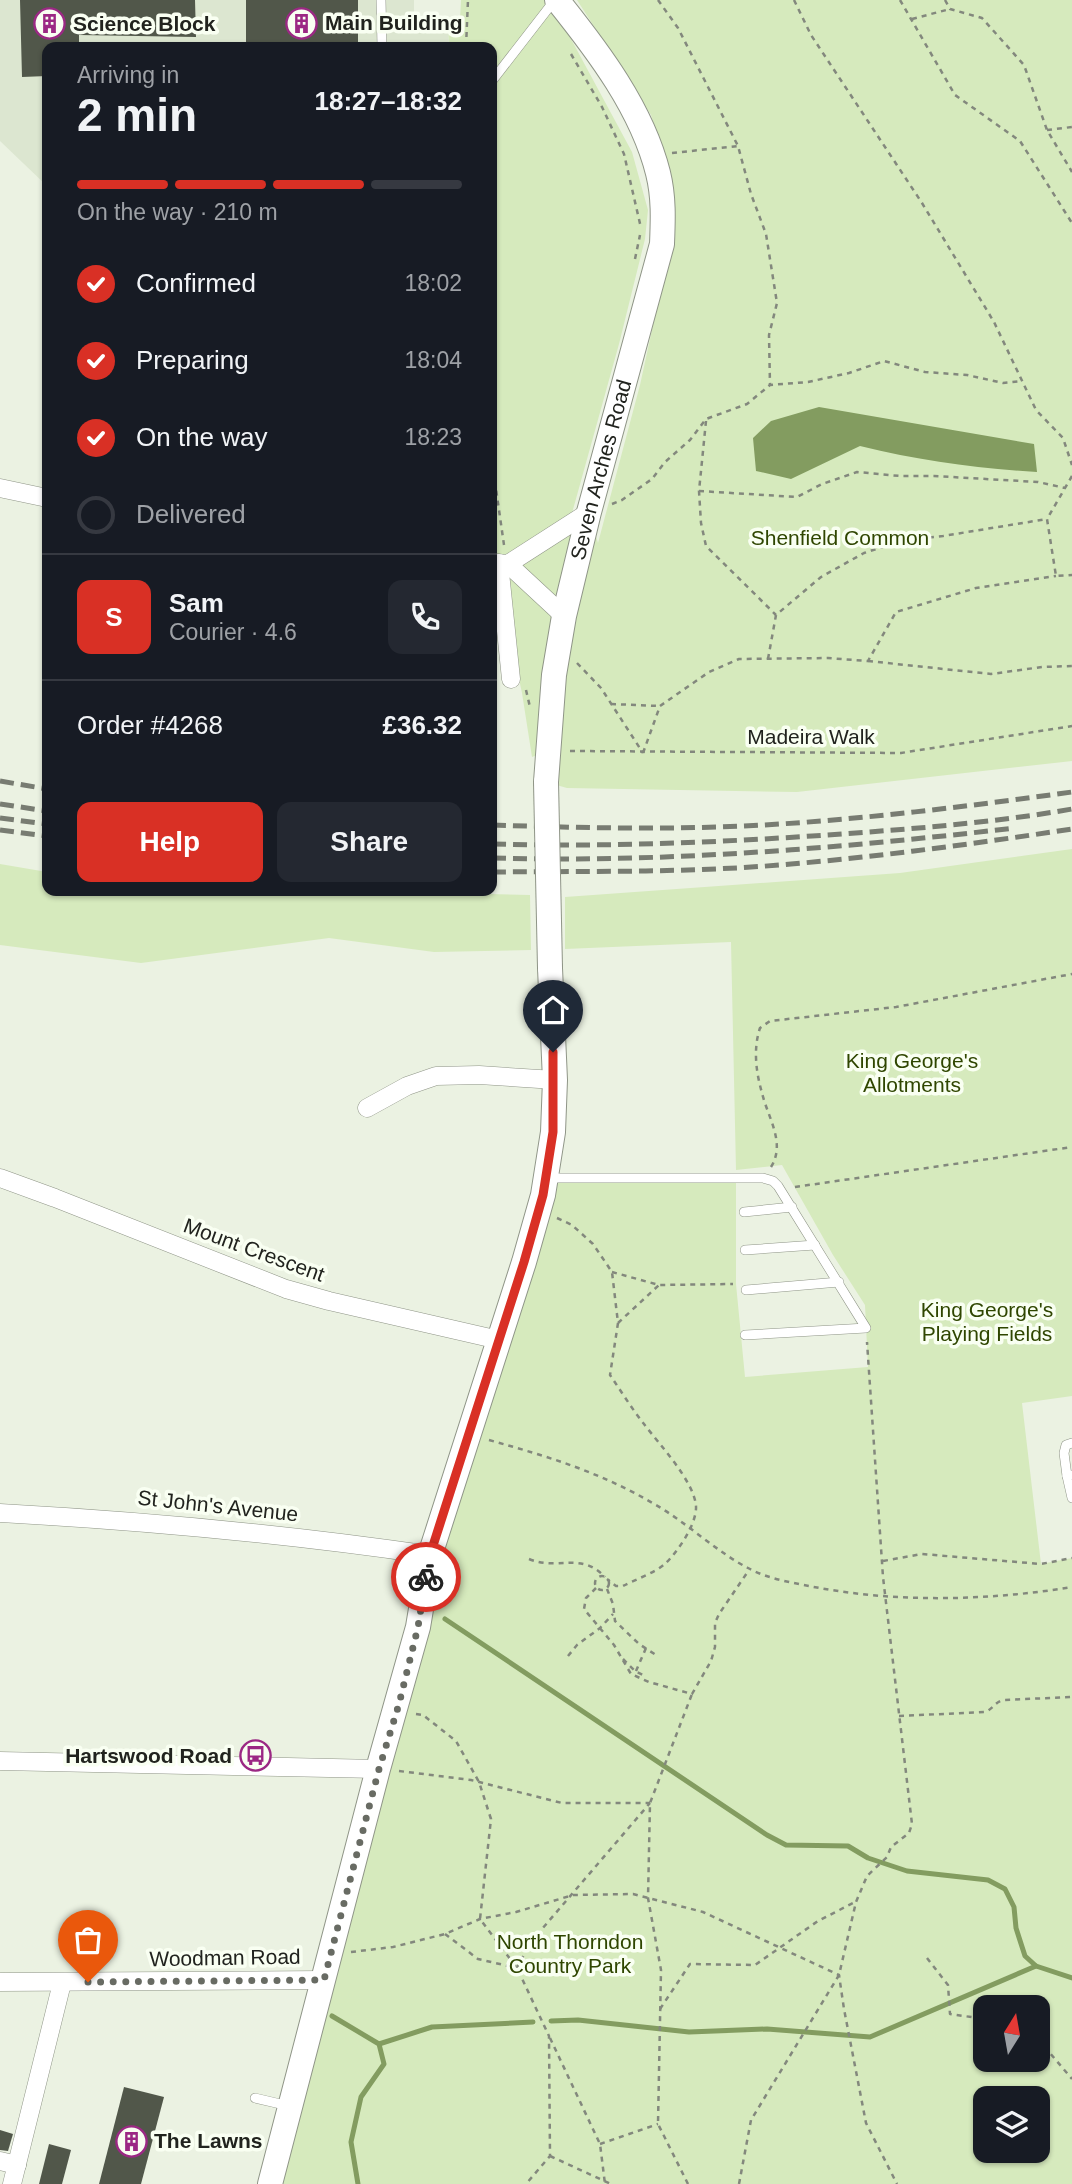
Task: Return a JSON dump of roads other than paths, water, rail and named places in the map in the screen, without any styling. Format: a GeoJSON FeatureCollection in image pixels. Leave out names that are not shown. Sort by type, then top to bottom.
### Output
{"type":"FeatureCollection","features":[{"type":"Feature","properties":{"kind":"street","name":"Seven Arches Road"},"geometry":{"type":"LineString","coordinates":[[555,1080],[546,782],[559,642],[589,512],[662,244],[664,207],[658,172],[636,116],[592,43],[556,0]]}},
{"type":"Feature","properties":{"kind":"street"},"geometry":{"type":"LineString","coordinates":[[0,488],[42,497]]}},
{"type":"Feature","properties":{"kind":"street"},"geometry":{"type":"LineString","coordinates":[[499,563],[589,512]]}},
{"type":"Feature","properties":{"kind":"street"},"geometry":{"type":"LineString","coordinates":[[499,563],[564,616]]}},
{"type":"Feature","properties":{"kind":"street"},"geometry":{"type":"LineString","coordinates":[[499,563],[511,679]]}},
{"type":"Feature","properties":{"kind":"street"},"geometry":{"type":"LineString","coordinates":[[270,2184],[379,1769],[399,1704],[418,1627],[430,1555],[538,1210],[553,1132],[555,1080],[479,1075],[436,1076],[407,1086],[367,1108]]}},
{"type":"Feature","properties":{"kind":"street","name":"Mount Crescent"},"geometry":{"type":"LineString","coordinates":[[0,1178],[286,1289],[499,1340]]}},
{"type":"Feature","properties":{"kind":"street","name":"St John's Avenue"},"geometry":{"type":"LineString","coordinates":[[0,1513],[205,1527],[430,1555]]}},
{"type":"Feature","properties":{"kind":"street"},"geometry":{"type":"LineString","coordinates":[[0,1761],[379,1769]]}},
{"type":"Feature","properties":{"kind":"street","name":"Woodman Road"},"geometry":{"type":"LineString","coordinates":[[0,1982],[324,1980]]}},
{"type":"Feature","properties":{"kind":"street"},"geometry":{"type":"LineString","coordinates":[[12,2184],[9,2163],[62,1983]]}},
{"type":"Feature","properties":{"kind":"lane"},"geometry":{"type":"LineString","coordinates":[[381,0],[382,42]]}},
{"type":"Feature","properties":{"kind":"lane"},"geometry":{"type":"LineString","coordinates":[[497,76],[556,0]]}},
{"type":"Feature","properties":{"kind":"lane"},"geometry":{"type":"LineString","coordinates":[[545,1178],[752,1178],[768,1179],[778,1186],[866,1328],[745,1335]]}},
{"type":"Feature","properties":{"kind":"lane"},"geometry":{"type":"LineString","coordinates":[[744,1212],[792,1207]]}},
{"type":"Feature","properties":{"kind":"lane"},"geometry":{"type":"LineString","coordinates":[[745,1250],[815,1245]]}},
{"type":"Feature","properties":{"kind":"lane"},"geometry":{"type":"LineString","coordinates":[[746,1290],[839,1282]]}},
{"type":"Feature","properties":{"kind":"lane"},"geometry":{"type":"LineString","coordinates":[[1072,1443],[1066,1445],[1064,1453],[1072,1498]]}},
{"type":"Feature","properties":{"kind":"lane"},"geometry":{"type":"LineString","coordinates":[[255,2098],[291,2106]]}},
{"type":"Feature","properties":{"kind":"waterway"},"geometry":{"type":"LineString","coordinates":[[445,1619],[767,1835],[786,1845],[848,1846],[868,1858],[907,1871],[988,1880],[1005,1889],[1014,1907],[1016,1928],[1025,1956],[1036,1966],[1072,1978]]}},
{"type":"Feature","properties":{"kind":"waterway"},"geometry":{"type":"LineString","coordinates":[[551,2021],[578,2020],[689,2032],[767,2029],[870,2037],[1036,1966]]}},
{"type":"Feature","properties":{"kind":"waterway"},"geometry":{"type":"LineString","coordinates":[[332,2016],[379,2044],[384,2064],[361,2097],[351,2142],[358,2184]]}},
{"type":"Feature","properties":{"kind":"waterway"},"geometry":{"type":"LineString","coordinates":[[379,2044],[432,2027],[533,2022]]}},
{"type":"Feature","properties":{"kind":"railway"},"geometry":{"type":"LineString","coordinates":[[0,781],[42,788]]}},
{"type":"Feature","properties":{"kind":"railway"},"geometry":{"type":"LineString","coordinates":[[497,825],[696,828],[764,825],[918,812],[1072,792]]}},
{"type":"Feature","properties":{"kind":"railway"},"geometry":{"type":"LineString","coordinates":[[0,804],[42,810]]}},
{"type":"Feature","properties":{"kind":"railway"},"geometry":{"type":"LineString","coordinates":[[497,844],[612,845],[772,838],[942,826],[1072,809]]}},
{"type":"Feature","properties":{"kind":"railway"},"geometry":{"type":"LineString","coordinates":[[0,818],[42,823]]}},
{"type":"Feature","properties":{"kind":"railway"},"geometry":{"type":"LineString","coordinates":[[497,858],[688,856],[885,842],[1015,828]]}},
{"type":"Feature","properties":{"kind":"railway"},"geometry":{"type":"LineString","coordinates":[[497,872],[754,867],[897,853],[1072,829]]}},
{"type":"Feature","properties":{"kind":"railway"},"geometry":{"type":"LineString","coordinates":[[0,830],[42,835]]}},
{"type":"Feature","properties":{"kind":"place","name":"Main Building"},"geometry":{"type":"Point","coordinates":[302,23]}},
{"type":"Feature","properties":{"kind":"place","name":"Science Block"},"geometry":{"type":"Point","coordinates":[50,24]}},
{"type":"Feature","properties":{"kind":"place","name":"Hartswood Road"},"geometry":{"type":"Point","coordinates":[255,1756]}},
{"type":"Feature","properties":{"kind":"place","name":"The Lawns"},"geometry":{"type":"Point","coordinates":[131,2141]}},
{"type":"Feature","properties":{"kind":"park label","name":"Shenfield Common"},"geometry":{"type":"Point","coordinates":[840,538]}},
{"type":"Feature","properties":{"kind":"park label","name":"King George's Allotments"},"geometry":{"type":"Point","coordinates":[912,1073]}},
{"type":"Feature","properties":{"kind":"park label","name":"King George's Playing Fields"},"geometry":{"type":"Point","coordinates":[987,1322]}},
{"type":"Feature","properties":{"kind":"park label","name":"North Thorndon Country Park"},"geometry":{"type":"Point","coordinates":[570,1954]}}]}
